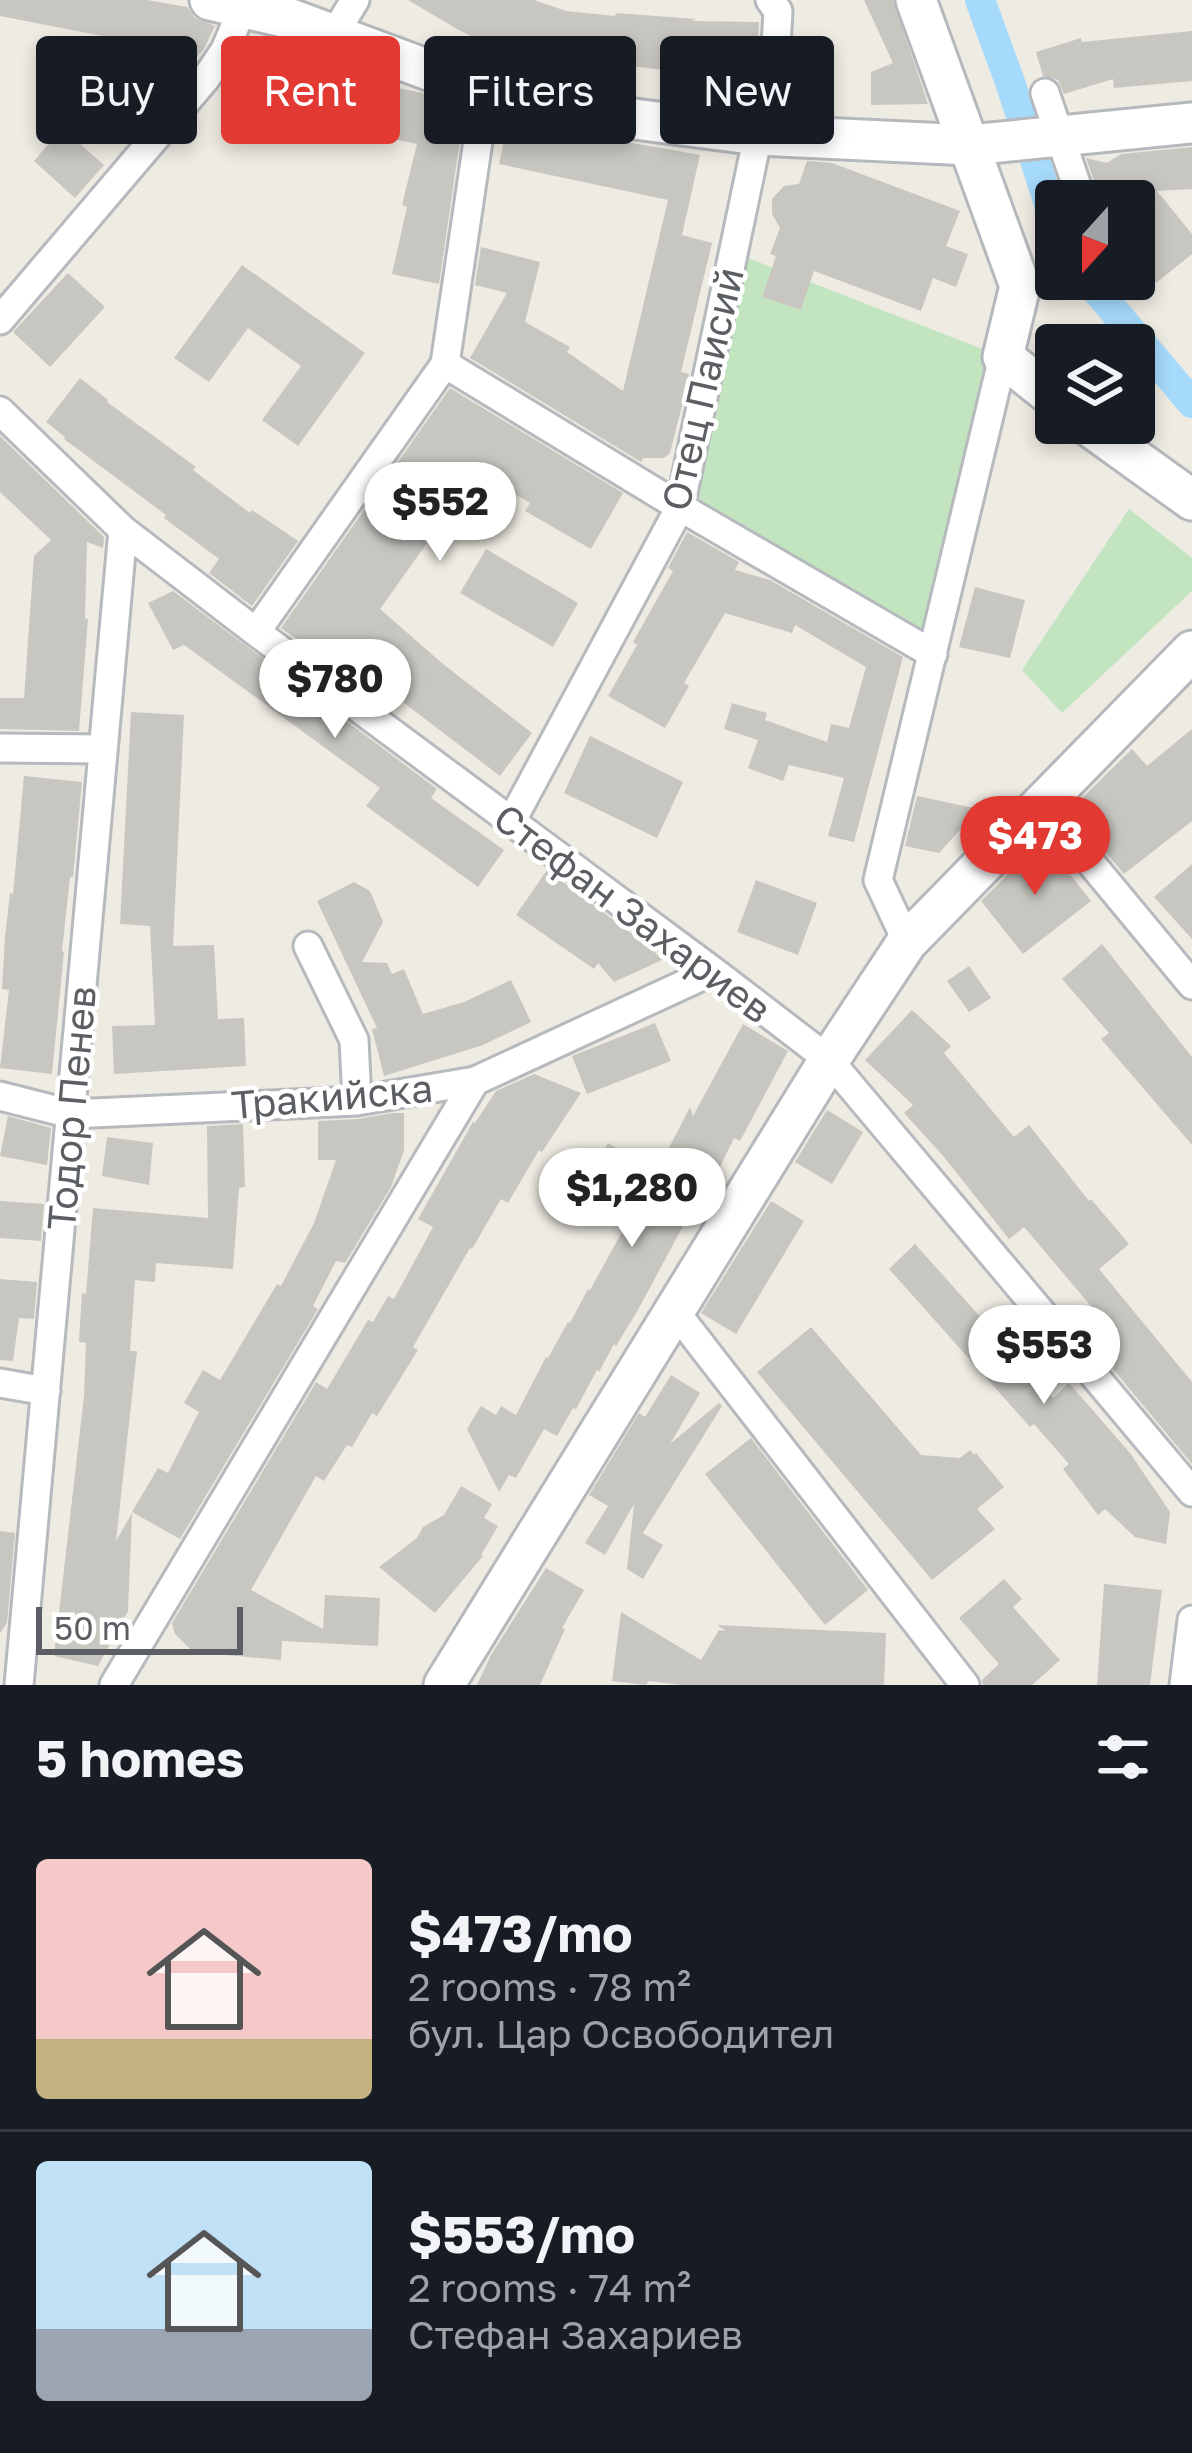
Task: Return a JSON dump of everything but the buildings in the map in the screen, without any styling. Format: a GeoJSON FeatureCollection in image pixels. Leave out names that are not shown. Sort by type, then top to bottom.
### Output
{"type":"FeatureCollection","features":[{"type":"Feature","properties":{"kind":"street","name":"Отец Паисий"},"geometry":{"type":"LineString","coordinates":[[770,0],[778,10],[777,36]]}},
{"type":"Feature","properties":{"kind":"street"},"geometry":{"type":"LineString","coordinates":[[907,942],[878,880],[1020,286],[981,144],[916,0]]}},
{"type":"Feature","properties":{"kind":"street"},"geometry":{"type":"LineString","coordinates":[[0,320],[206,78],[225,50],[227,4],[345,16],[424,66]]}},
{"type":"Feature","properties":{"kind":"street"},"geometry":{"type":"LineString","coordinates":[[1045,93],[1051,136],[1072,180]]}},
{"type":"Feature","properties":{"kind":"street"},"geometry":{"type":"LineString","coordinates":[[834,138],[981,144],[1192,123]]}},
{"type":"Feature","properties":{"kind":"street"},"geometry":{"type":"LineString","coordinates":[[256,632],[445,364],[479,144]]}},
{"type":"Feature","properties":{"kind":"street","name":"Отец Паисий"},"geometry":{"type":"LineString","coordinates":[[511,822],[680,507],[756,144]]}},
{"type":"Feature","properties":{"kind":"street"},"geometry":{"type":"LineString","coordinates":[[1004,357],[1035,382]]}},
{"type":"Feature","properties":{"kind":"street"},"geometry":{"type":"LineString","coordinates":[[445,364],[933,654]]}},
{"type":"Feature","properties":{"kind":"street","name":"Стефан Захариев"},"geometry":{"type":"LineString","coordinates":[[0,411],[123,530],[829,1060],[1192,1492]]}},
{"type":"Feature","properties":{"kind":"street"},"geometry":{"type":"LineString","coordinates":[[1114,444],[1192,500]]}},
{"type":"Feature","properties":{"kind":"street","name":"Тодор Пенев"},"geometry":{"type":"LineString","coordinates":[[18,1685],[123,530]]}},
{"type":"Feature","properties":{"kind":"street"},"geometry":{"type":"LineString","coordinates":[[444,1685],[829,1060],[907,942],[1192,650]]}},
{"type":"Feature","properties":{"kind":"street"},"geometry":{"type":"LineString","coordinates":[[0,748],[103,749]]}},
{"type":"Feature","properties":{"kind":"street"},"geometry":{"type":"LineString","coordinates":[[1042,804],[1192,985]]}},
{"type":"Feature","properties":{"kind":"street"},"geometry":{"type":"LineString","coordinates":[[308,946],[354,1040],[357,1101]]}},
{"type":"Feature","properties":{"kind":"street","name":"Тракийска"},"geometry":{"type":"LineString","coordinates":[[0,1096],[71,1114],[357,1101],[475,1081],[713,970]]}},
{"type":"Feature","properties":{"kind":"street"},"geometry":{"type":"LineString","coordinates":[[114,1685],[475,1081]]}},
{"type":"Feature","properties":{"kind":"street"},"geometry":{"type":"LineString","coordinates":[[674,1310],[965,1685]]}},
{"type":"Feature","properties":{"kind":"street"},"geometry":{"type":"LineString","coordinates":[[0,1383],[46,1391]]}},
{"type":"Feature","properties":{"kind":"street"},"geometry":{"type":"LineString","coordinates":[[1184,1685],[1192,1620]]}},
{"type":"Feature","properties":{"kind":"street"},"geometry":{"type":"LineString","coordinates":[[0,1682],[18,1685]]}},
{"type":"Feature","properties":{"kind":"green space"},"geometry":{"type":"Polygon","coordinates":[[[735,253],[1003,357],[933,654],[680,507],[735,253]]]}},
{"type":"Feature","properties":{"kind":"green space"},"geometry":{"type":"Polygon","coordinates":[[[1129,509],[1192,558],[1192,591],[1062,713],[1022,670],[1129,509]]]}},
{"type":"Feature","properties":{"kind":"waterway"},"geometry":{"type":"LineString","coordinates":[[980,0],[1041,180]]}},
{"type":"Feature","properties":{"kind":"waterway"},"geometry":{"type":"LineString","coordinates":[[1105,300],[1192,403]]}}]}
